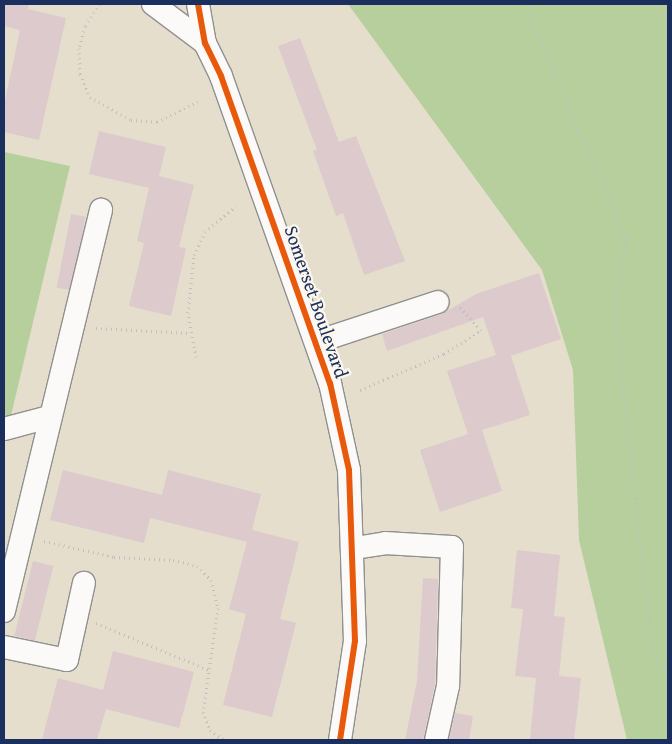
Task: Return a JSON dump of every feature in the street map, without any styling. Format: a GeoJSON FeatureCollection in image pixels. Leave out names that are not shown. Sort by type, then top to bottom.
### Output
{"type":"FeatureCollection","features":[{"type":"Feature","properties":{"kind":"street","name":"Somerset Boulevard"},"geometry":{"type":"LineString","coordinates":[[153,4],[205,44]]}},
{"type":"Feature","properties":{"kind":"street","name":"Somerset Boulevard"},"geometry":{"type":"LineString","coordinates":[[198,4],[205,44],[221,76],[330,383],[350,470],[355,548],[355,641],[340,740]]}},
{"type":"Feature","properties":{"kind":"street"},"geometry":{"type":"LineString","coordinates":[[4,611],[100,210]]}},
{"type":"Feature","properties":{"kind":"street"},"geometry":{"type":"LineString","coordinates":[[316,342],[438,302]]}},
{"type":"Feature","properties":{"kind":"street"},"geometry":{"type":"LineString","coordinates":[[4,429],[50,417]]}},
{"type":"Feature","properties":{"kind":"street"},"geometry":{"type":"LineString","coordinates":[[355,548],[385,543],[452,547],[448,686],[436,740]]}},
{"type":"Feature","properties":{"kind":"street"},"geometry":{"type":"LineString","coordinates":[[4,647],[67,660],[84,583]]}},
{"type":"Feature","properties":{"kind":"path"},"geometry":{"type":"LineString","coordinates":[[100,4],[85,26],[79,48],[80,74],[90,97],[131,120],[157,122],[199,101]]}},
{"type":"Feature","properties":{"kind":"path"},"geometry":{"type":"LineString","coordinates":[[525,4],[626,240],[614,304],[652,649],[668,675]]}},
{"type":"Feature","properties":{"kind":"path"},"geometry":{"type":"LineString","coordinates":[[196,357],[190,333],[194,255],[205,232],[236,206]]}},
{"type":"Feature","properties":{"kind":"path"},"geometry":{"type":"LineString","coordinates":[[360,390],[444,354],[481,330],[452,298],[438,302]]}},
{"type":"Feature","properties":{"kind":"path"},"geometry":{"type":"LineString","coordinates":[[73,323],[112,332],[190,333]]}},
{"type":"Feature","properties":{"kind":"path"},"geometry":{"type":"LineString","coordinates":[[22,534],[114,557],[173,560],[197,566],[211,580],[218,608],[203,712],[210,730],[224,739]]}},
{"type":"Feature","properties":{"kind":"path"},"geometry":{"type":"LineString","coordinates":[[76,619],[109,626],[209,670]]}},
{"type":"Feature","properties":{"kind":"path"},"geometry":{"type":"LineString","coordinates":[[197,740],[224,739]]}},
{"type":"Feature","properties":{"kind":"green space"},"geometry":{"type":"Polygon","coordinates":[[[348,4],[668,4],[668,740],[627,740],[579,540],[573,370],[542,270],[348,4]]]}},
{"type":"Feature","properties":{"kind":"green space"},"geometry":{"type":"Polygon","coordinates":[[[4,152],[70,166],[4,445],[4,152]]]}},
{"type":"Feature","properties":{"kind":"building"},"geometry":{"type":"Polygon","coordinates":[[[4,4],[29,4],[28,9],[66,18],[39,140],[4,132],[4,105],[20,30],[4,26],[4,4]]]}},
{"type":"Feature","properties":{"kind":"building"},"geometry":{"type":"Polygon","coordinates":[[[300,38],[339,142],[356,136],[405,261],[364,275],[343,213],[336,216],[313,151],[317,150],[278,46],[300,38]]]}},
{"type":"Feature","properties":{"kind":"building"},"geometry":{"type":"Polygon","coordinates":[[[99,131],[166,147],[159,176],[194,185],[179,247],[186,248],[171,316],[129,306],[144,243],[137,241],[149,188],[89,174],[99,131]]]}},
{"type":"Feature","properties":{"kind":"building"},"geometry":{"type":"Polygon","coordinates":[[[71,214],[86,217],[71,290],[57,288],[71,214]]]}},
{"type":"Feature","properties":{"kind":"building"},"geometry":{"type":"Polygon","coordinates":[[[539,273],[561,339],[511,356],[530,415],[482,430],[502,491],[440,512],[420,450],[468,434],[447,371],[496,355],[483,317],[387,351],[382,334],[442,314],[476,294],[539,273]]]}},
{"type":"Feature","properties":{"kind":"building"},"geometry":{"type":"Polygon","coordinates":[[[63,470],[162,495],[168,470],[261,494],[252,530],[299,542],[280,619],[296,623],[272,717],[223,705],[246,614],[229,609],[247,542],[150,518],[144,543],[50,520],[63,470]]]}},
{"type":"Feature","properties":{"kind":"building"},"geometry":{"type":"Polygon","coordinates":[[[517,550],[560,555],[554,616],[565,617],[559,676],[581,678],[574,740],[530,739],[536,678],[515,676],[523,609],[511,608],[517,550]]]}},
{"type":"Feature","properties":{"kind":"building"},"geometry":{"type":"Polygon","coordinates":[[[33,561],[53,566],[35,641],[14,636],[33,561]]]}},
{"type":"Feature","properties":{"kind":"building"},"geometry":{"type":"Polygon","coordinates":[[[423,578],[438,579],[435,684],[423,740],[405,740],[417,681],[423,578]]]}},
{"type":"Feature","properties":{"kind":"building"},"geometry":{"type":"Polygon","coordinates":[[[113,651],[194,672],[179,728],[106,709],[97,740],[42,740],[58,678],[103,690],[113,651]]]}},
{"type":"Feature","properties":{"kind":"building"},"geometry":{"type":"Polygon","coordinates":[[[455,713],[473,716],[469,740],[449,740],[455,713]]]}},
{"type":"Feature","properties":{"kind":"cycle path"},"geometry":{"type":"LineString","coordinates":[[198,4],[205,43],[221,76],[330,383],[349,470],[355,641],[340,740]]}}]}
